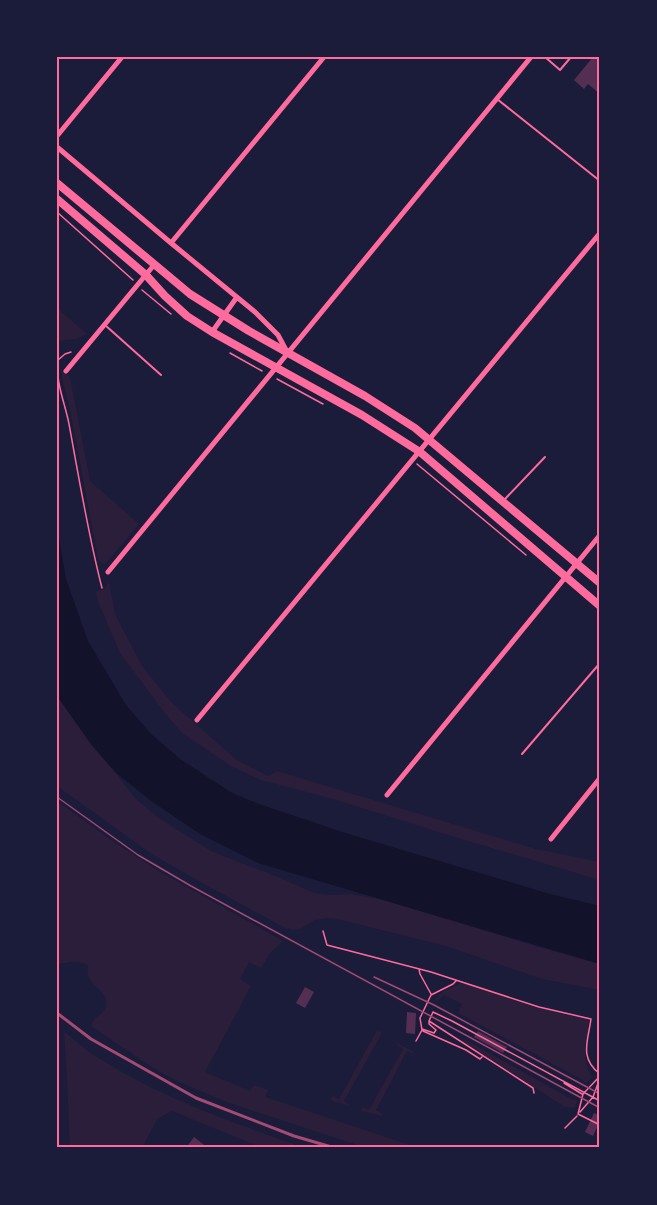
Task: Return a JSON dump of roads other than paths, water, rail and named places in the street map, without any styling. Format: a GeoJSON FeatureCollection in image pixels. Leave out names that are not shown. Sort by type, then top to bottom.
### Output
{"type":"FeatureCollection","features":[{"type":"Feature","properties":{"kind":"main road"},"geometry":{"type":"LineString","coordinates":[[57,183],[190,294],[223,316],[365,396],[415,428],[600,583]]}},
{"type":"Feature","properties":{"kind":"main road"},"geometry":{"type":"LineString","coordinates":[[57,199],[146,275],[187,316],[382,427],[420,452],[600,606]]}},
{"type":"Feature","properties":{"kind":"street"},"geometry":{"type":"LineString","coordinates":[[57,136],[122,57]]}},
{"type":"Feature","properties":{"kind":"street"},"geometry":{"type":"LineString","coordinates":[[171,243],[324,57]]}},
{"type":"Feature","properties":{"kind":"street"},"geometry":{"type":"LineString","coordinates":[[108,572],[531,57]]}},
{"type":"Feature","properties":{"kind":"street"},"geometry":{"type":"LineString","coordinates":[[57,147],[255,312],[278,335],[288,353]]}},
{"type":"Feature","properties":{"kind":"street"},"geometry":{"type":"LineString","coordinates":[[197,720],[600,233]]}},
{"type":"Feature","properties":{"kind":"street"},"geometry":{"type":"LineString","coordinates":[[66,371],[154,265]]}},
{"type":"Feature","properties":{"kind":"street"},"geometry":{"type":"LineString","coordinates":[[212,332],[237,297]]}},
{"type":"Feature","properties":{"kind":"street"},"geometry":{"type":"LineString","coordinates":[[387,795],[600,536]]}},
{"type":"Feature","properties":{"kind":"street"},"geometry":{"type":"LineString","coordinates":[[551,838],[600,778]]}},
{"type":"Feature","properties":{"kind":"lane"},"geometry":{"type":"LineString","coordinates":[[545,57],[560,70],[571,57]]}},
{"type":"Feature","properties":{"kind":"lane"},"geometry":{"type":"LineString","coordinates":[[497,99],[600,181]]}},
{"type":"Feature","properties":{"kind":"lane"},"geometry":{"type":"LineString","coordinates":[[104,325],[161,375]]}},
{"type":"Feature","properties":{"kind":"lane"},"geometry":{"type":"LineString","coordinates":[[503,501],[544,457]]}},
{"type":"Feature","properties":{"kind":"lane"},"geometry":{"type":"LineString","coordinates":[[522,754],[600,663]]}},
{"type":"Feature","properties":{"kind":"tram line"},"geometry":{"type":"LineString","coordinates":[[57,797],[138,855],[191,886],[600,1108]]}},
{"type":"Feature","properties":{"kind":"tram line"},"geometry":{"type":"LineString","coordinates":[[374,977],[434,1005],[600,1094]]}},
{"type":"Feature","properties":{"kind":"railway"},"geometry":{"type":"LineString","coordinates":[[57,1013],[91,1039],[196,1098],[294,1136],[335,1148]]}}]}
